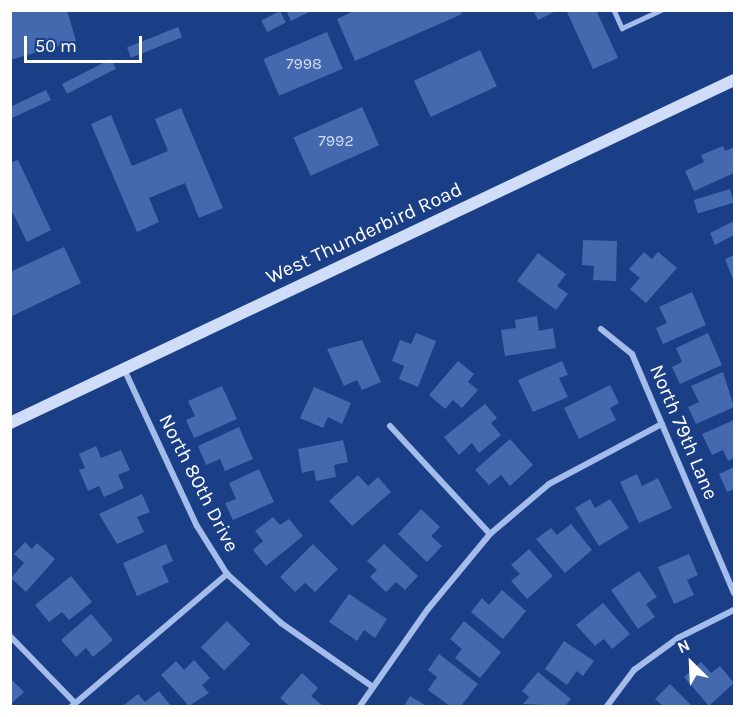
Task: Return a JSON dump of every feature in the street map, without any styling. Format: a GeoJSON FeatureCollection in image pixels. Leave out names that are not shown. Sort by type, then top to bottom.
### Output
{"type":"FeatureCollection","features":[{"type":"Feature","properties":{"kind":"main road","name":"West Thunderbird Road"},"geometry":{"type":"LineString","coordinates":[[10,423],[735,80]]}},
{"type":"Feature","properties":{"kind":"street","name":"North 79th Lane"},"geometry":{"type":"LineString","coordinates":[[601,329],[633,354],[735,593]]}},
{"type":"Feature","properties":{"kind":"street","name":"North 80th Drive"},"geometry":{"type":"LineString","coordinates":[[124,369],[197,526],[227,574],[281,623],[373,687]]}},
{"type":"Feature","properties":{"kind":"street"},"geometry":{"type":"LineString","coordinates":[[360,706],[428,609],[490,534],[549,484],[662,424]]}},
{"type":"Feature","properties":{"kind":"street"},"geometry":{"type":"LineString","coordinates":[[390,426],[490,534]]}},
{"type":"Feature","properties":{"kind":"street"},"geometry":{"type":"LineString","coordinates":[[10,636],[74,705],[227,574]]}},
{"type":"Feature","properties":{"kind":"street"},"geometry":{"type":"LineString","coordinates":[[607,706],[634,670],[678,638],[735,610]]}},
{"type":"Feature","properties":{"kind":"lane"},"geometry":{"type":"LineString","coordinates":[[614,10],[622,28],[661,10]]}},
{"type":"Feature","properties":{"kind":"building"},"geometry":{"type":"Polygon","coordinates":[[[20,10],[67,10],[76,41],[10,60],[10,13],[20,10]]]}},
{"type":"Feature","properties":{"kind":"building"},"geometry":{"type":"Polygon","coordinates":[[[286,10],[313,10],[291,21],[286,10]]]}},
{"type":"Feature","properties":{"kind":"building"},"geometry":{"type":"Polygon","coordinates":[[[356,10],[461,10],[462,14],[355,61],[337,19],[356,10]]]}},
{"type":"Feature","properties":{"kind":"building"},"geometry":{"type":"Polygon","coordinates":[[[533,10],[558,10],[538,20],[533,10]]]}},
{"type":"Feature","properties":{"kind":"building"},"geometry":{"type":"Polygon","coordinates":[[[566,10],[596,10],[618,58],[593,69],[566,10]]]}},
{"type":"Feature","properties":{"kind":"building"},"geometry":{"type":"Polygon","coordinates":[[[280,11],[286,23],[267,32],[261,21],[280,11]]]}},
{"type":"Feature","properties":{"kind":"building"},"geometry":{"type":"Polygon","coordinates":[[[178,27],[182,37],[131,58],[127,48],[178,27]]]}},
{"type":"Feature","properties":{"kind":"building"},"geometry":{"type":"Polygon","coordinates":[[[327,32],[343,69],[279,96],[263,59],[327,32]]]}},
{"type":"Feature","properties":{"kind":"building"},"geometry":{"type":"Polygon","coordinates":[[[480,50],[497,86],[431,117],[414,81],[480,50]]]}},
{"type":"Feature","properties":{"kind":"building"},"geometry":{"type":"Polygon","coordinates":[[[111,59],[116,69],[67,94],[62,84],[111,59]]]}},
{"type":"Feature","properties":{"kind":"building"},"geometry":{"type":"Polygon","coordinates":[[[46,90],[51,100],[10,119],[10,107],[46,90]]]}},
{"type":"Feature","properties":{"kind":"building"},"geometry":{"type":"Polygon","coordinates":[[[362,107],[379,145],[311,176],[293,138],[362,107]]]}},
{"type":"Feature","properties":{"kind":"building"},"geometry":{"type":"Polygon","coordinates":[[[181,108],[223,208],[199,218],[185,183],[149,198],[159,222],[137,232],[91,124],[111,115],[132,166],[168,151],[155,119],[181,108]]]}},
{"type":"Feature","properties":{"kind":"building"},"geometry":{"type":"Polygon","coordinates":[[[723,146],[725,151],[734,147],[734,173],[694,191],[685,171],[704,162],[701,155],[723,146]]]}},
{"type":"Feature","properties":{"kind":"building"},"geometry":{"type":"Polygon","coordinates":[[[18,160],[51,230],[27,242],[10,207],[10,163],[18,160]]]}},
{"type":"Feature","properties":{"kind":"building"},"geometry":{"type":"Polygon","coordinates":[[[730,189],[734,202],[698,213],[694,200],[730,189]]]}},
{"type":"Feature","properties":{"kind":"building"},"geometry":{"type":"Polygon","coordinates":[[[734,221],[734,235],[715,245],[710,233],[734,221]]]}},
{"type":"Feature","properties":{"kind":"building"},"geometry":{"type":"Polygon","coordinates":[[[583,240],[617,241],[616,281],[593,280],[594,266],[582,265],[583,240]]]}},
{"type":"Feature","properties":{"kind":"building"},"geometry":{"type":"Polygon","coordinates":[[[64,247],[81,283],[10,317],[10,272],[64,247]]]}},
{"type":"Feature","properties":{"kind":"building"},"geometry":{"type":"Polygon","coordinates":[[[644,252],[652,259],[658,252],[677,268],[646,303],[630,289],[640,278],[629,269],[644,252]]]}},
{"type":"Feature","properties":{"kind":"building"},"geometry":{"type":"Polygon","coordinates":[[[538,253],[566,274],[557,286],[568,294],[556,310],[517,281],[538,253]]]}},
{"type":"Feature","properties":{"kind":"building"},"geometry":{"type":"Polygon","coordinates":[[[734,255],[734,282],[725,259],[734,255]]]}},
{"type":"Feature","properties":{"kind":"building"},"geometry":{"type":"Polygon","coordinates":[[[692,292],[706,325],[663,344],[656,328],[667,323],[659,307],[692,292]]]}},
{"type":"Feature","properties":{"kind":"building"},"geometry":{"type":"Polygon","coordinates":[[[537,316],[539,331],[553,328],[556,348],[505,356],[501,330],[516,328],[515,320],[537,316]]]}},
{"type":"Feature","properties":{"kind":"building"},"geometry":{"type":"Polygon","coordinates":[[[416,333],[436,341],[418,387],[399,379],[404,366],[392,361],[400,340],[411,344],[416,333]]]}},
{"type":"Feature","properties":{"kind":"building"},"geometry":{"type":"Polygon","coordinates":[[[708,333],[722,365],[680,384],[672,367],[682,362],[676,348],[708,333]]]}},
{"type":"Feature","properties":{"kind":"building"},"geometry":{"type":"Polygon","coordinates":[[[362,340],[381,382],[362,390],[357,380],[344,386],[327,349],[362,340]]]}},
{"type":"Feature","properties":{"kind":"building"},"geometry":{"type":"Polygon","coordinates":[[[458,361],[474,374],[468,382],[478,390],[462,408],[453,400],[445,409],[429,395],[458,361]]]}},
{"type":"Feature","properties":{"kind":"building"},"geometry":{"type":"Polygon","coordinates":[[[562,361],[568,375],[559,378],[568,397],[533,412],[518,380],[562,361]]]}},
{"type":"Feature","properties":{"kind":"building"},"geometry":{"type":"Polygon","coordinates":[[[723,372],[734,407],[696,424],[688,407],[699,402],[691,386],[723,372]]]}},
{"type":"Feature","properties":{"kind":"building"},"geometry":{"type":"Polygon","coordinates":[[[610,385],[619,403],[610,408],[616,420],[579,439],[564,408],[610,385]]]}},
{"type":"Feature","properties":{"kind":"building"},"geometry":{"type":"Polygon","coordinates":[[[222,386],[237,419],[194,438],[186,420],[195,416],[188,401],[222,386]]]}},
{"type":"Feature","properties":{"kind":"building"},"geometry":{"type":"Polygon","coordinates":[[[314,387],[351,403],[342,424],[328,417],[323,428],[300,418],[314,387]]]}},
{"type":"Feature","properties":{"kind":"building"},"geometry":{"type":"Polygon","coordinates":[[[485,404],[497,418],[491,423],[501,435],[479,453],[472,443],[459,455],[444,437],[485,404]]]}},
{"type":"Feature","properties":{"kind":"building"},"geometry":{"type":"Polygon","coordinates":[[[734,420],[734,458],[728,461],[723,450],[712,455],[702,434],[734,420]]]}},
{"type":"Feature","properties":{"kind":"building"},"geometry":{"type":"Polygon","coordinates":[[[239,427],[253,459],[225,471],[220,459],[206,465],[198,446],[239,427]]]}},
{"type":"Feature","properties":{"kind":"building"},"geometry":{"type":"Polygon","coordinates":[[[510,439],[533,465],[510,486],[501,475],[489,485],[475,470],[510,439]]]}},
{"type":"Feature","properties":{"kind":"building"},"geometry":{"type":"Polygon","coordinates":[[[343,440],[348,462],[334,465],[336,477],[316,481],[314,470],[302,473],[298,449],[343,440]]]}},
{"type":"Feature","properties":{"kind":"building"},"geometry":{"type":"Polygon","coordinates":[[[96,446],[101,458],[121,450],[130,470],[118,475],[124,488],[104,497],[99,486],[88,491],[79,470],[85,468],[79,454],[96,446]]]}},
{"type":"Feature","properties":{"kind":"building"},"geometry":{"type":"Polygon","coordinates":[[[734,467],[734,489],[727,492],[719,474],[734,467]]]}},
{"type":"Feature","properties":{"kind":"building"},"geometry":{"type":"Polygon","coordinates":[[[259,469],[274,502],[233,520],[225,503],[236,499],[229,483],[259,469]]]}},
{"type":"Feature","properties":{"kind":"building"},"geometry":{"type":"Polygon","coordinates":[[[637,474],[642,486],[658,478],[672,508],[639,523],[620,482],[637,474]]]}},
{"type":"Feature","properties":{"kind":"building"},"geometry":{"type":"Polygon","coordinates":[[[358,475],[368,486],[378,477],[391,492],[352,526],[329,501],[358,475]]]}},
{"type":"Feature","properties":{"kind":"building"},"geometry":{"type":"Polygon","coordinates":[[[142,494],[150,512],[137,517],[144,532],[117,544],[99,514],[142,494]]]}},
{"type":"Feature","properties":{"kind":"building"},"geometry":{"type":"Polygon","coordinates":[[[590,499],[595,508],[610,499],[629,528],[599,546],[575,508],[590,499]]]}},
{"type":"Feature","properties":{"kind":"building"},"geometry":{"type":"Polygon","coordinates":[[[421,509],[440,527],[431,536],[442,546],[427,562],[398,534],[421,509]]]}},
{"type":"Feature","properties":{"kind":"building"},"geometry":{"type":"Polygon","coordinates":[[[273,517],[280,525],[289,519],[303,536],[266,566],[253,550],[263,541],[255,531],[273,517]]]}},
{"type":"Feature","properties":{"kind":"building"},"geometry":{"type":"Polygon","coordinates":[[[571,524],[592,550],[565,573],[536,539],[551,528],[557,535],[571,524]]]}},
{"type":"Feature","properties":{"kind":"building"},"geometry":{"type":"Polygon","coordinates":[[[25,542],[32,549],[37,543],[55,559],[26,592],[11,578],[24,563],[14,554],[25,542]]]}},
{"type":"Feature","properties":{"kind":"building"},"geometry":{"type":"Polygon","coordinates":[[[166,544],[173,561],[162,566],[169,582],[137,596],[123,563],[166,544]]]}},
{"type":"Feature","properties":{"kind":"building"},"geometry":{"type":"Polygon","coordinates":[[[313,544],[338,569],[315,592],[305,583],[295,592],[280,577],[313,544]]]}},
{"type":"Feature","properties":{"kind":"building"},"geometry":{"type":"Polygon","coordinates":[[[384,544],[418,576],[405,590],[396,582],[386,592],[370,577],[377,570],[367,561],[384,544]]]}},
{"type":"Feature","properties":{"kind":"building"},"geometry":{"type":"Polygon","coordinates":[[[529,549],[553,576],[527,599],[511,581],[520,574],[511,565],[529,549]]]}},
{"type":"Feature","properties":{"kind":"building"},"geometry":{"type":"Polygon","coordinates":[[[689,554],[698,575],[687,580],[694,595],[674,604],[658,567],[689,554]]]}},
{"type":"Feature","properties":{"kind":"building"},"geometry":{"type":"Polygon","coordinates":[[[639,571],[657,597],[646,604],[655,617],[638,629],[611,590],[639,571]]]}},
{"type":"Feature","properties":{"kind":"building"},"geometry":{"type":"Polygon","coordinates":[[[71,576],[92,602],[69,620],[62,612],[49,622],[35,605],[71,576]]]}},
{"type":"Feature","properties":{"kind":"building"},"geometry":{"type":"Polygon","coordinates":[[[502,590],[526,611],[503,639],[471,612],[482,598],[489,605],[502,590]]]}},
{"type":"Feature","properties":{"kind":"building"},"geometry":{"type":"Polygon","coordinates":[[[349,594],[387,619],[375,638],[364,630],[357,641],[329,622],[349,594]]]}},
{"type":"Feature","properties":{"kind":"building"},"geometry":{"type":"Polygon","coordinates":[[[603,603],[630,634],[612,649],[604,639],[595,646],[576,625],[603,603]]]}},
{"type":"Feature","properties":{"kind":"building"},"geometry":{"type":"Polygon","coordinates":[[[91,614],[113,640],[93,657],[86,648],[76,657],[61,640],[91,614]]]}},
{"type":"Feature","properties":{"kind":"building"},"geometry":{"type":"Polygon","coordinates":[[[227,621],[250,644],[224,670],[201,647],[227,621]]]}},
{"type":"Feature","properties":{"kind":"building"},"geometry":{"type":"Polygon","coordinates":[[[464,621],[501,652],[480,678],[455,658],[462,649],[450,639],[464,621]]]}},
{"type":"Feature","properties":{"kind":"building"},"geometry":{"type":"Polygon","coordinates":[[[564,641],[594,661],[583,676],[577,671],[567,685],[545,669],[564,641]]]}},
{"type":"Feature","properties":{"kind":"building"},"geometry":{"type":"Polygon","coordinates":[[[439,654],[478,684],[461,706],[450,706],[428,690],[437,677],[428,670],[439,654]]]}},
{"type":"Feature","properties":{"kind":"building"},"geometry":{"type":"Polygon","coordinates":[[[194,660],[210,678],[202,685],[209,693],[189,706],[161,675],[176,661],[184,670],[194,660]]]}},
{"type":"Feature","properties":{"kind":"building"},"geometry":{"type":"Polygon","coordinates":[[[701,662],[711,673],[720,666],[734,683],[709,706],[684,677],[701,662]]]}},
{"type":"Feature","properties":{"kind":"building"},"geometry":{"type":"Polygon","coordinates":[[[538,672],[571,699],[565,706],[523,704],[529,697],[522,691],[538,672]]]}},
{"type":"Feature","properties":{"kind":"building"},"geometry":{"type":"Polygon","coordinates":[[[302,673],[318,688],[311,696],[323,706],[289,706],[280,698],[302,673]]]}},
{"type":"Feature","properties":{"kind":"building"},"geometry":{"type":"Polygon","coordinates":[[[10,678],[24,692],[10,705],[10,678]]]}},
{"type":"Feature","properties":{"kind":"building"},"geometry":{"type":"Polygon","coordinates":[[[670,684],[692,706],[663,706],[655,699],[670,684]]]}},
{"type":"Feature","properties":{"kind":"building"},"geometry":{"type":"Polygon","coordinates":[[[159,691],[171,706],[124,705],[138,694],[145,702],[159,691]]]}},
{"type":"Feature","properties":{"kind":"building"},"geometry":{"type":"Polygon","coordinates":[[[410,696],[427,706],[404,706],[410,696]]]}}]}
